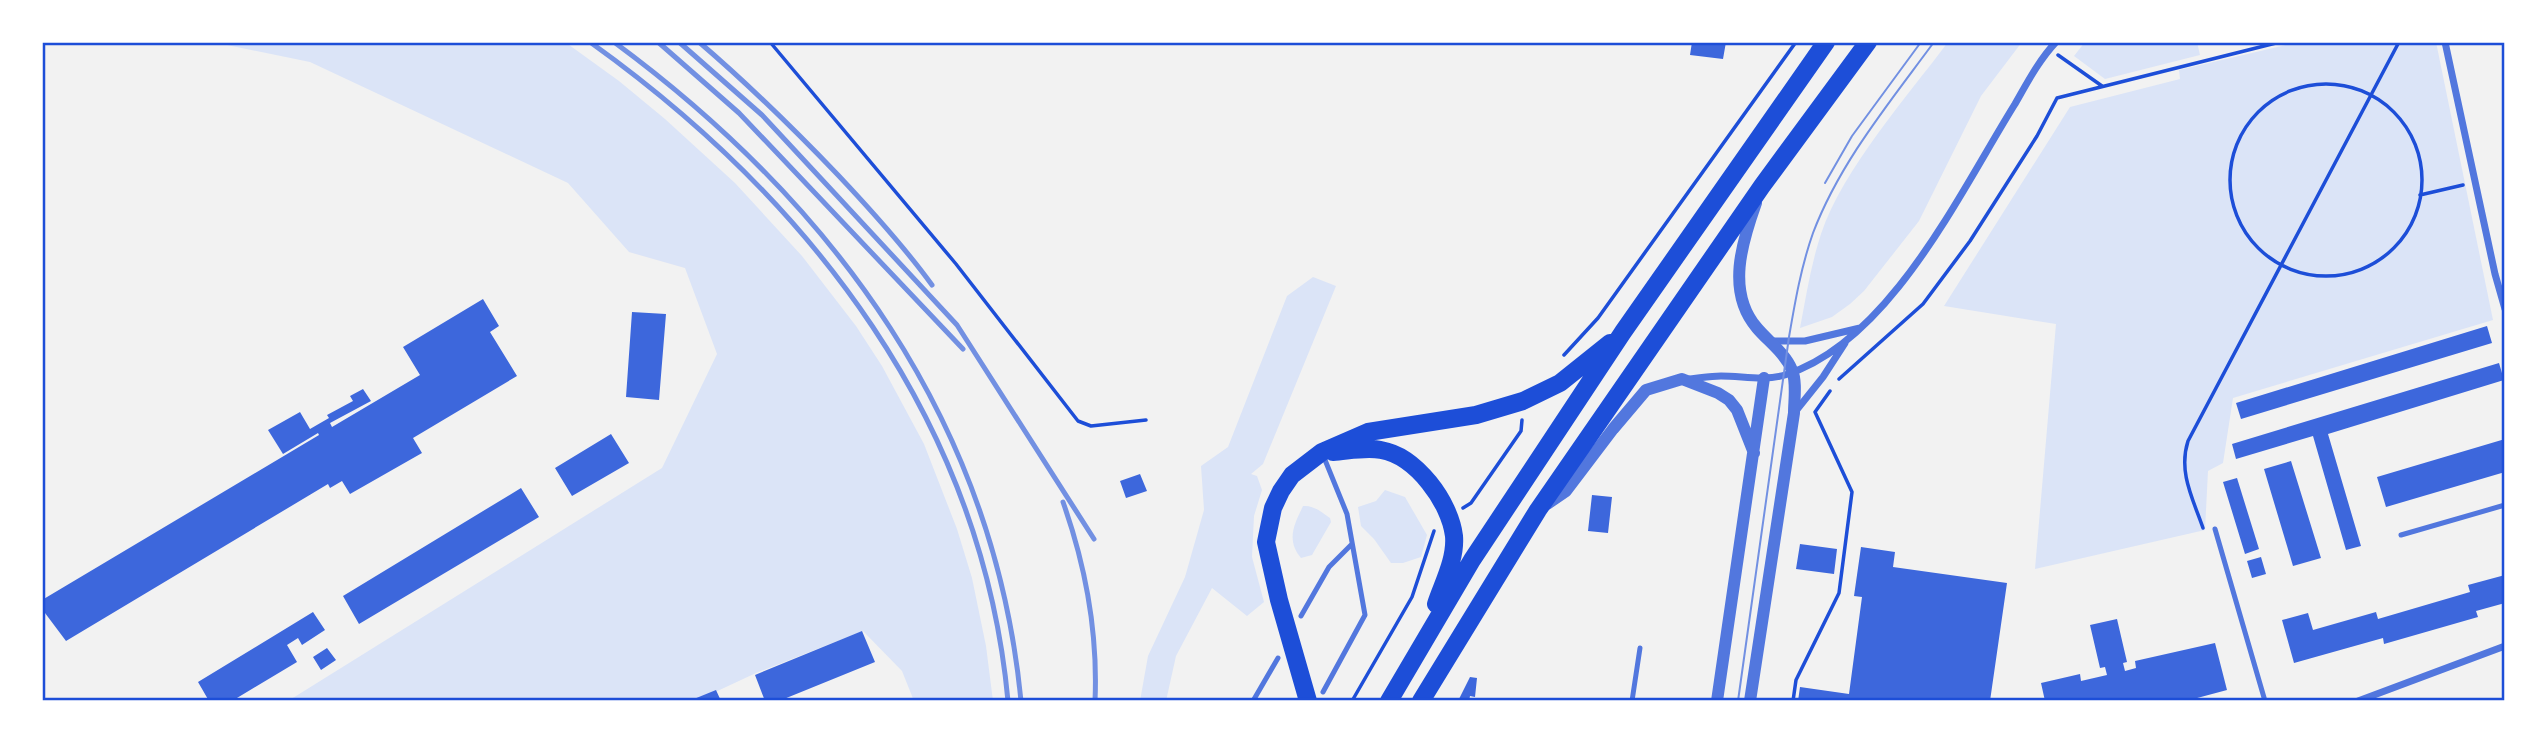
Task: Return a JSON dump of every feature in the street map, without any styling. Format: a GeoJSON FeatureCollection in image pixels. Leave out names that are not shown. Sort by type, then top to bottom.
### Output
{"type":"FeatureCollection","features":[{"type":"Feature","properties":{"kind":"highway"},"geometry":{"type":"LineString","coordinates":[[1389,701],[1472,560],[1623,332],[1826,42]]}},
{"type":"Feature","properties":{"kind":"highway"},"geometry":{"type":"LineString","coordinates":[[1421,701],[1538,510],[1762,186],[1868,42]]}},
{"type":"Feature","properties":{"kind":"highway"},"geometry":{"type":"LineString","coordinates":[[1316,697],[1274,578],[1266,542],[1273,508],[1292,475],[1322,452],[1368,432],[1476,415],[1523,401],[1560,383],[1623,332]]}},
{"type":"Feature","properties":{"kind":"highway"},"geometry":{"type":"LineString","coordinates":[[1322,452],[1380,449],[1398,455],[1421,475],[1440,499],[1454,537],[1450,565],[1423,642]]}},
{"type":"Feature","properties":{"kind":"highway"},"geometry":{"type":"LineString","coordinates":[[1437,701],[1451,650]]}},
{"type":"Feature","properties":{"kind":"street"},"geometry":{"type":"LineString","coordinates":[[1538,510],[1566,491],[1646,390],[1682,379],[1721,376],[1764,378],[1793,372],[1826,355],[1864,327],[1925,252],[2049,49],[2056,42]]}},
{"type":"Feature","properties":{"kind":"street"},"geometry":{"type":"LineString","coordinates":[[2445,42],[2505,309]]}},
{"type":"Feature","properties":{"kind":"street"},"geometry":{"type":"LineString","coordinates":[[1750,701],[1794,413],[1793,372],[1754,325],[1739,290],[1742,243],[1762,186]]}},
{"type":"Feature","properties":{"kind":"street"},"geometry":{"type":"LineString","coordinates":[[1769,341],[1805,341],[1864,327]]}},
{"type":"Feature","properties":{"kind":"street"},"geometry":{"type":"LineString","coordinates":[[1794,413],[1823,377],[1847,339]]}},
{"type":"Feature","properties":{"kind":"street"},"geometry":{"type":"LineString","coordinates":[[1717,701],[1764,378]]}},
{"type":"Feature","properties":{"kind":"street"},"geometry":{"type":"LineString","coordinates":[[1682,379],[1729,400],[1737,410],[1754,455]]}},
{"type":"Feature","properties":{"kind":"street"},"geometry":{"type":"LineString","coordinates":[[2358,701],[2505,646]]}},
{"type":"Feature","properties":{"kind":"lane"},"geometry":{"type":"LineString","coordinates":[[1316,697],[1365,615],[1347,514],[1322,452]]}},
{"type":"Feature","properties":{"kind":"lane"},"geometry":{"type":"LineString","coordinates":[[2401,535],[2505,505]]}},
{"type":"Feature","properties":{"kind":"lane"},"geometry":{"type":"LineString","coordinates":[[2216,529],[2264,701]]}},
{"type":"Feature","properties":{"kind":"lane"},"geometry":{"type":"LineString","coordinates":[[1301,616],[1329,567],[1352,544]]}},
{"type":"Feature","properties":{"kind":"lane"},"geometry":{"type":"LineString","coordinates":[[1632,701],[1640,648]]}},
{"type":"Feature","properties":{"kind":"lane"},"geometry":{"type":"LineString","coordinates":[[1253,701],[1278,658]]}},
{"type":"Feature","properties":{"kind":"path"},"geometry":{"type":"LineString","coordinates":[[770,42],[956,264],[1077,421],[1091,426],[1146,420]]}},
{"type":"Feature","properties":{"kind":"path"},"geometry":{"type":"LineString","coordinates":[[1793,701],[1796,680],[1839,593],[1852,492],[1815,412],[1840,377],[1923,304],[1970,241],[2037,136],[2057,98],[2280,42]]}},
{"type":"Feature","properties":{"kind":"path"},"geometry":{"type":"LineString","coordinates":[[2216,529],[2204,533],[2183,470],[2183,455],[2193,430],[2399,42]]}},
{"type":"Feature","properties":{"kind":"path"},"geometry":{"type":"LineString","coordinates":[[2049,49],[2102,86]]}},
{"type":"Feature","properties":{"kind":"path"},"geometry":{"type":"LineString","coordinates":[[2323,84],[2347,86],[2371,95],[2387,106],[2407,127],[2419,155],[2423,181],[2417,212],[2405,236],[2387,255],[2366,268],[2340,276],[2308,275],[2281,266],[2260,251],[2243,229],[2233,208],[2229,183],[2232,159],[2242,133],[2255,114],[2273,100],[2298,88],[2323,84]]}},
{"type":"Feature","properties":{"kind":"path"},"geometry":{"type":"LineString","coordinates":[[2420,195],[2476,183]]}},
{"type":"Feature","properties":{"kind":"shaded area"},"geometry":{"type":"Polygon","coordinates":[[[228,42],[565,42],[665,119],[735,183],[802,256],[856,326],[882,366],[924,444],[957,529],[972,578],[986,646],[993,701],[914,701],[902,671],[863,631],[756,673],[696,701],[288,701],[662,468],[717,354],[685,268],[629,252],[568,183],[310,62],[227,45],[228,42]]]}},
{"type":"Feature","properties":{"kind":"shaded area"},"geometry":{"type":"Polygon","coordinates":[[[1948,42],[2022,42],[1981,96],[1919,221],[1864,291],[1850,304],[1832,317],[1800,328],[1814,257],[1831,209],[1877,134],[1948,42]]]}},
{"type":"Feature","properties":{"kind":"shaded area"},"geometry":{"type":"Polygon","coordinates":[[[2085,42],[2197,42],[2200,55],[2105,79],[2074,56],[2085,42]]]}},
{"type":"Feature","properties":{"kind":"shaded area"},"geometry":{"type":"Polygon","coordinates":[[[2299,42],[2436,42],[2493,320],[2233,398],[2223,463],[2208,471],[2205,530],[2035,569],[2056,324],[1944,306],[2070,107],[2180,79],[2179,70],[2299,42]]]}},
{"type":"Feature","properties":{"kind":"shaded area"},"geometry":{"type":"Polygon","coordinates":[[[1313,277],[1336,286],[1263,464],[1251,474],[1257,476],[1262,490],[1254,516],[1252,557],[1264,602],[1247,616],[1212,588],[1176,656],[1166,701],[1140,701],[1148,656],[1185,577],[1204,510],[1201,466],[1228,447],[1287,296],[1313,277]]]}},
{"type":"Feature","properties":{"kind":"shaded area"},"geometry":{"type":"Polygon","coordinates":[[[1385,490],[1405,497],[1427,535],[1421,557],[1403,563],[1391,563],[1361,526],[1358,507],[1376,501],[1385,490]]]}},
{"type":"Feature","properties":{"kind":"shaded area"},"geometry":{"type":"Polygon","coordinates":[[[1303,506],[1317,509],[1330,518],[1331,522],[1312,555],[1301,558],[1294,545],[1293,532],[1303,506]]]}},
{"type":"Feature","properties":{"kind":"building"},"geometry":{"type":"Polygon","coordinates":[[[1692,42],[1726,42],[1723,59],[1690,55],[1692,42]]]}},
{"type":"Feature","properties":{"kind":"building"},"geometry":{"type":"Polygon","coordinates":[[[483,299],[499,326],[490,332],[517,376],[413,438],[422,453],[350,494],[342,481],[330,488],[328,484],[66,641],[42,609],[42,600],[319,435],[318,433],[283,454],[268,430],[300,412],[310,429],[329,418],[327,415],[353,401],[350,396],[363,389],[371,401],[330,423],[332,427],[420,375],[403,347],[483,299]]]}},
{"type":"Feature","properties":{"kind":"building"},"geometry":{"type":"Polygon","coordinates":[[[632,312],[666,314],[659,400],[626,397],[632,312]]]}},
{"type":"Feature","properties":{"kind":"building"},"geometry":{"type":"Polygon","coordinates":[[[2487,326],[2492,343],[2241,419],[2236,403],[2487,326]]]}},
{"type":"Feature","properties":{"kind":"building"},"geometry":{"type":"Polygon","coordinates":[[[2499,363],[2504,380],[2328,434],[2361,546],[2346,550],[2313,436],[2236,459],[2232,444],[2499,363]]]}},
{"type":"Feature","properties":{"kind":"building"},"geometry":{"type":"Polygon","coordinates":[[[611,434],[629,463],[572,496],[555,468],[611,434]]]}},
{"type":"Feature","properties":{"kind":"building"},"geometry":{"type":"Polygon","coordinates":[[[2505,439],[2505,472],[2386,507],[2377,477],[2505,439]]]}},
{"type":"Feature","properties":{"kind":"building"},"geometry":{"type":"Polygon","coordinates":[[[2291,461],[2321,558],[2293,566],[2264,469],[2291,461]]]}},
{"type":"Feature","properties":{"kind":"building"},"geometry":{"type":"Polygon","coordinates":[[[1140,474],[1147,491],[1126,498],[1120,481],[1140,474]]]}},
{"type":"Feature","properties":{"kind":"building"},"geometry":{"type":"Polygon","coordinates":[[[2237,478],[2259,549],[2245,554],[2223,482],[2237,478]]]}},
{"type":"Feature","properties":{"kind":"building"},"geometry":{"type":"Polygon","coordinates":[[[521,488],[539,517],[359,624],[343,596],[521,488]]]}},
{"type":"Feature","properties":{"kind":"building"},"geometry":{"type":"Polygon","coordinates":[[[1592,495],[1612,497],[1608,533],[1588,531],[1592,495]]]}},
{"type":"Feature","properties":{"kind":"building"},"geometry":{"type":"Polygon","coordinates":[[[1800,544],[1837,549],[1834,574],[1796,569],[1800,544]]]}},
{"type":"Feature","properties":{"kind":"building"},"geometry":{"type":"Polygon","coordinates":[[[1861,547],[1895,552],[1893,567],[2007,583],[1990,701],[1798,701],[1800,687],[1849,694],[1862,597],[1854,596],[1861,547]]]}},
{"type":"Feature","properties":{"kind":"building"},"geometry":{"type":"Polygon","coordinates":[[[2261,557],[2266,574],[2252,578],[2247,561],[2261,557]]]}},
{"type":"Feature","properties":{"kind":"building"},"geometry":{"type":"Polygon","coordinates":[[[2505,575],[2505,603],[2476,611],[2478,617],[2384,644],[2383,638],[2294,663],[2282,620],[2308,613],[2313,630],[2376,612],[2378,619],[2470,592],[2468,585],[2505,575]]]}},
{"type":"Feature","properties":{"kind":"building"},"geometry":{"type":"Polygon","coordinates":[[[313,612],[325,630],[302,645],[298,638],[287,645],[297,662],[232,701],[209,701],[198,682],[313,612]]]}},
{"type":"Feature","properties":{"kind":"building"},"geometry":{"type":"Polygon","coordinates":[[[2117,619],[2127,662],[2123,663],[2125,671],[2136,668],[2135,661],[2215,643],[2227,690],[2186,701],[2045,701],[2041,683],[2080,674],[2081,681],[2107,675],[2105,667],[2100,668],[2090,625],[2117,619]]]}},
{"type":"Feature","properties":{"kind":"building"},"geometry":{"type":"Polygon","coordinates":[[[862,631],[875,662],[779,701],[765,701],[755,675],[862,631]]]}},
{"type":"Feature","properties":{"kind":"building"},"geometry":{"type":"Polygon","coordinates":[[[327,648],[336,660],[321,670],[313,657],[327,648]]]}},
{"type":"Feature","properties":{"kind":"building"},"geometry":{"type":"Polygon","coordinates":[[[1470,677],[1477,678],[1475,697],[1470,696],[1469,701],[1458,701],[1470,677]]]}},
{"type":"Feature","properties":{"kind":"building"},"geometry":{"type":"Polygon","coordinates":[[[716,690],[721,701],[689,701],[716,690]]]}},
{"type":"Feature","properties":{"kind":"tram line"},"geometry":{"type":"LineString","coordinates":[[1825,183],[1852,136],[1921,42]]}},
{"type":"Feature","properties":{"kind":"tram line"},"geometry":{"type":"LineString","coordinates":[[1738,701],[1789,337],[1809,246],[1824,207],[1852,157],[1934,42]]}},
{"type":"Feature","properties":{"kind":"railway"},"geometry":{"type":"LineString","coordinates":[[590,42],[671,105],[745,173],[813,247],[872,326],[923,412],[963,503],[992,599],[1008,701]]}},
{"type":"Feature","properties":{"kind":"railway"},"geometry":{"type":"LineString","coordinates":[[614,42],[694,106],[767,174],[833,249],[890,328],[939,413],[977,503],[1005,599],[1021,701]]}},
{"type":"Feature","properties":{"kind":"railway"},"geometry":{"type":"LineString","coordinates":[[658,42],[739,113],[963,349]]}},
{"type":"Feature","properties":{"kind":"railway"},"geometry":{"type":"LineString","coordinates":[[679,42],[762,115],[957,325],[1094,539]]}},
{"type":"Feature","properties":{"kind":"railway"},"geometry":{"type":"LineString","coordinates":[[699,42],[770,107],[838,175],[910,256],[932,285]]}},
{"type":"Feature","properties":{"kind":"railway"},"geometry":{"type":"LineString","coordinates":[[1063,502],[1089,600],[1095,701]]}}]}
